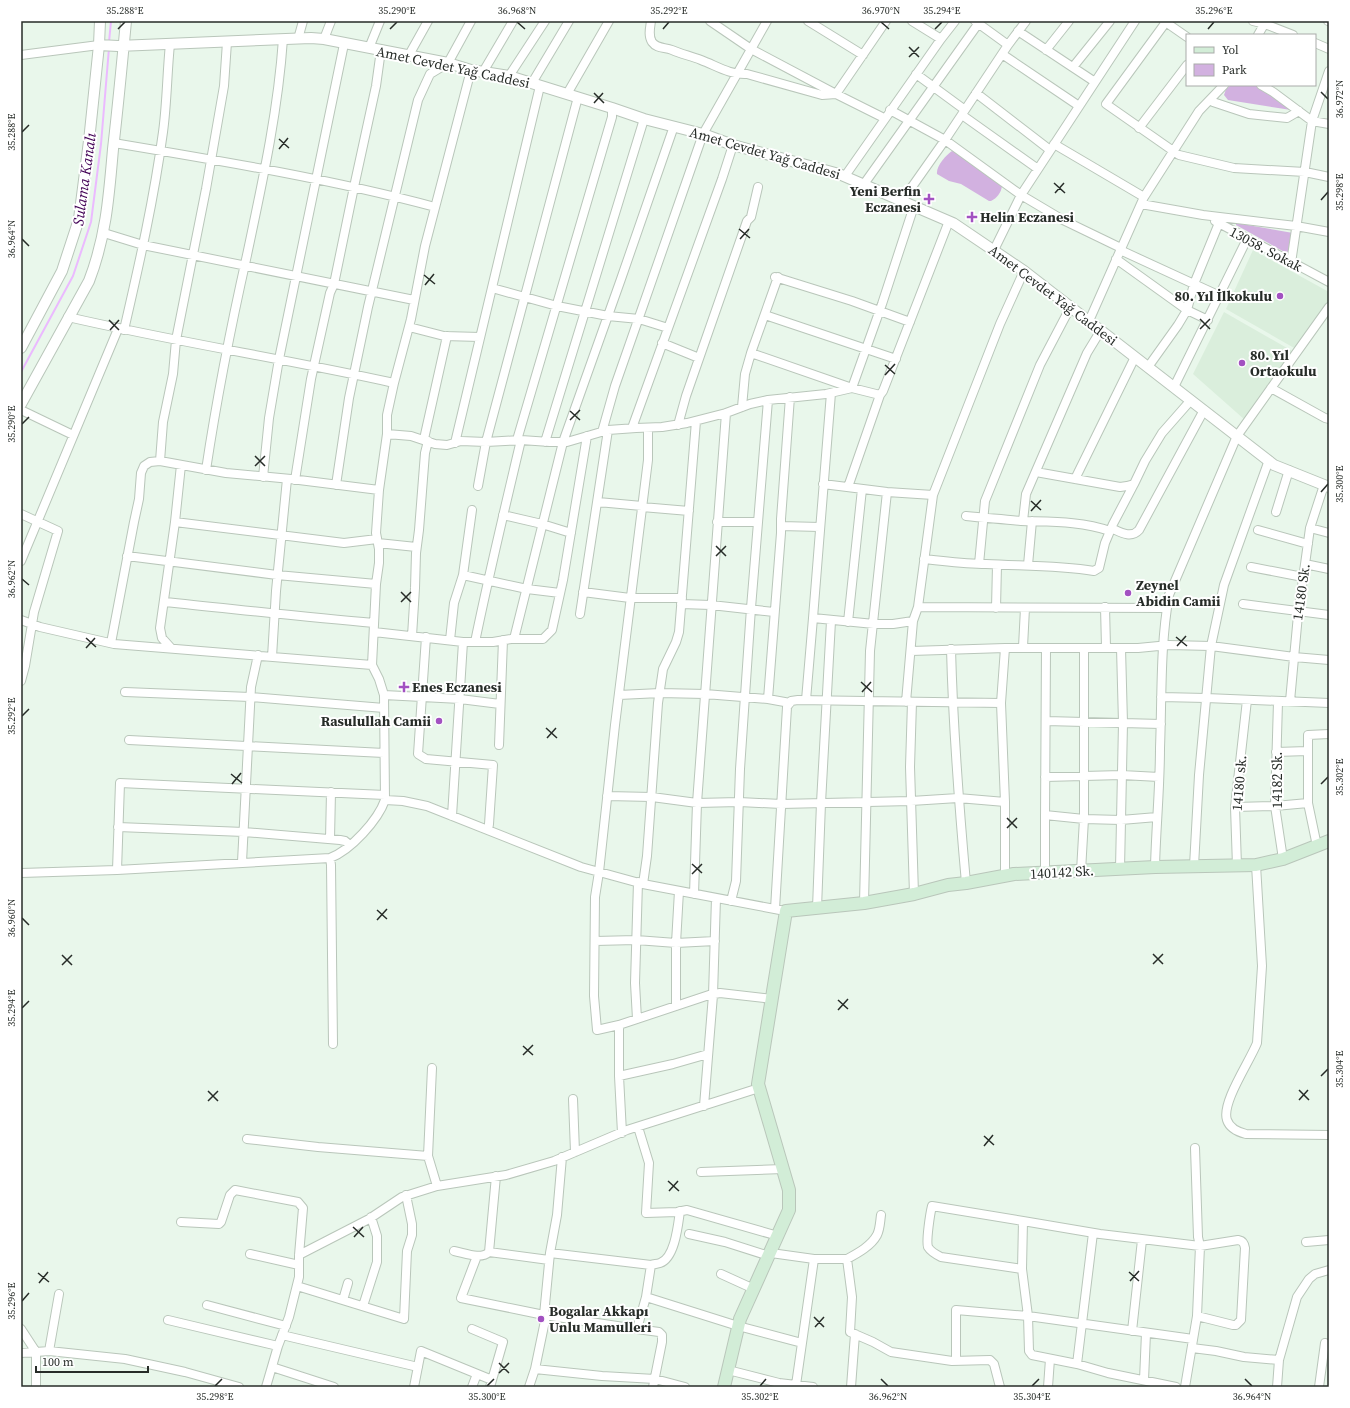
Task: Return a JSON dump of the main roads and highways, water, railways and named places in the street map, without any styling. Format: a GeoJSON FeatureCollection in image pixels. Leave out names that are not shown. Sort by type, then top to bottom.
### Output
{"type":"FeatureCollection","features":[{"type":"Feature","properties":{"kind":"main road","name":"140142 Sk."},"geometry":{"type":"LineString","coordinates":[[724,1387],[740,1318],[789,1210],[789,1190],[758,1084],[785,910],[864,903],[914,894],[948,885],[1005,875],[1155,867],[1256,865],[1283,859],[1329,841]]}},
{"type":"Feature","properties":{"kind":"waterway","name":"Sulama Kanalı"},"geometry":{"type":"LineString","coordinates":[[109,42],[111,21]]}},
{"type":"Feature","properties":{"kind":"waterway","name":"Sulama Kanalı"},"geometry":{"type":"LineString","coordinates":[[21,372],[73,276],[91,222],[101,144],[109,48]]}},
{"type":"Feature","properties":{"kind":"place","name":"Yeni Berfin Eczanesi"},"geometry":{"type":"Point","coordinates":[929,199]}},
{"type":"Feature","properties":{"kind":"place","name":"Helin Eczanesi"},"geometry":{"type":"Point","coordinates":[972,217]}},
{"type":"Feature","properties":{"kind":"place","name":"80. Yıl İlkokulu"},"geometry":{"type":"Point","coordinates":[1280,296]}},
{"type":"Feature","properties":{"kind":"place","name":"80. Yıl Ortaokulu"},"geometry":{"type":"Point","coordinates":[1242,363]}},
{"type":"Feature","properties":{"kind":"place","name":"Zeynel Abidin Camii"},"geometry":{"type":"Point","coordinates":[1128,593]}},
{"type":"Feature","properties":{"kind":"place","name":"Enes Eczanesi"},"geometry":{"type":"Point","coordinates":[404,687]}},
{"type":"Feature","properties":{"kind":"place","name":"Rasulullah Camii"},"geometry":{"type":"Point","coordinates":[439,721]}},
{"type":"Feature","properties":{"kind":"place","name":"Bogalar Akkapı Unlu Mamulleri"},"geometry":{"type":"Point","coordinates":[541,1319]}}]}
